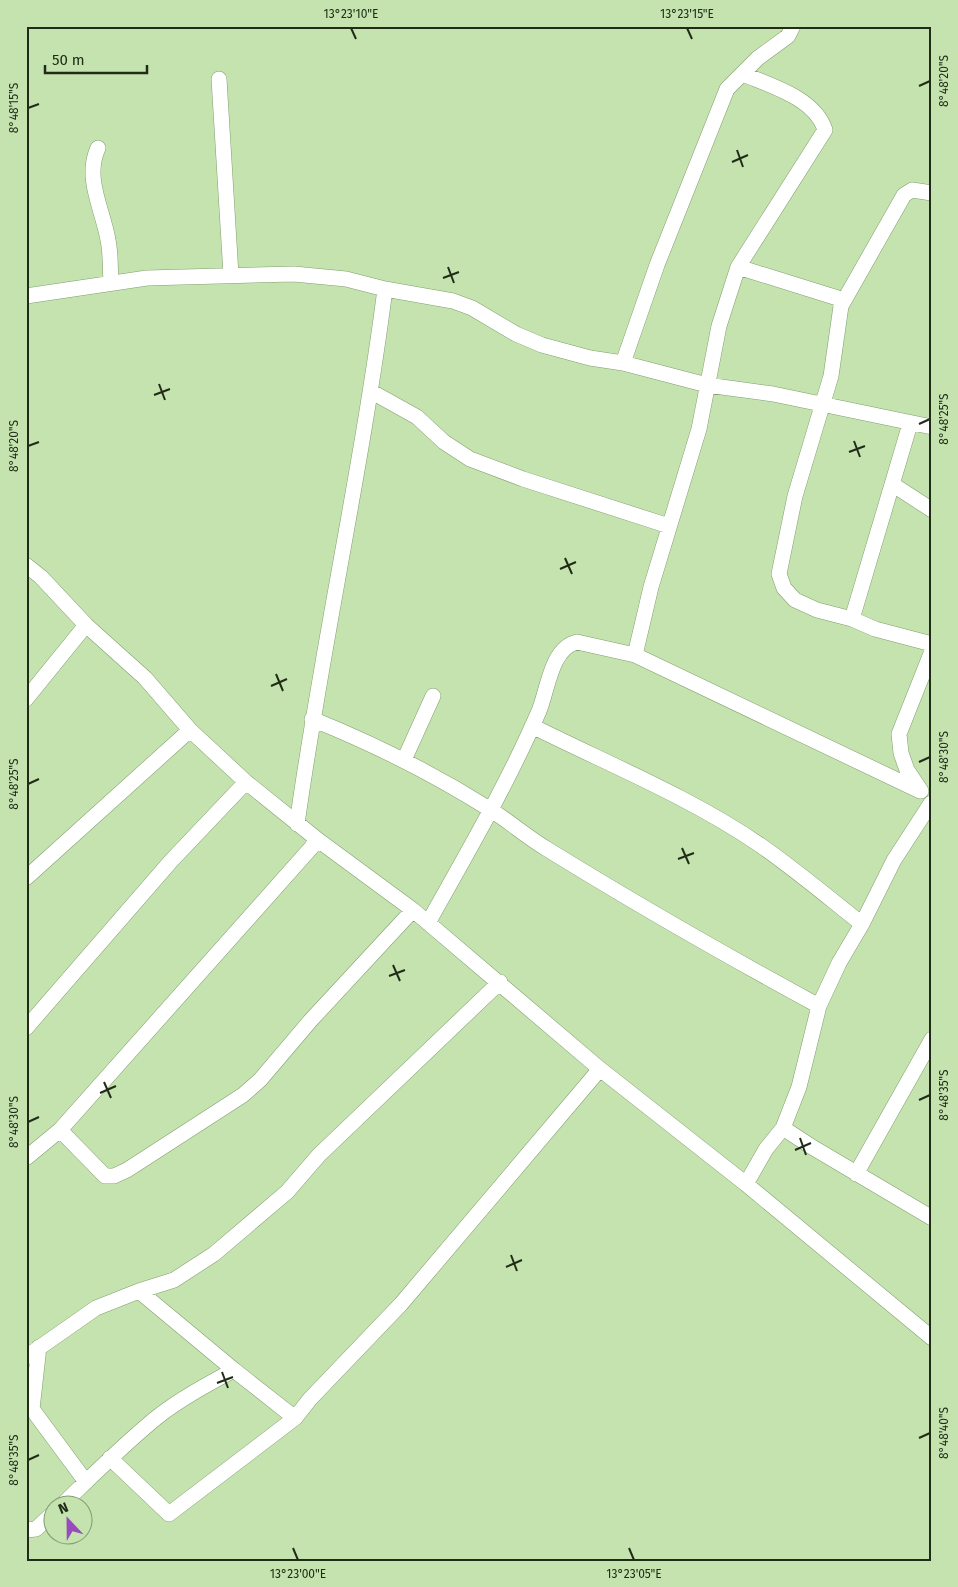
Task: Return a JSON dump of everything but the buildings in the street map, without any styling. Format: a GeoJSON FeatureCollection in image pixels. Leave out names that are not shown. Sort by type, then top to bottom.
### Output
{"type":"FeatureCollection","features":[{"type":"Feature","properties":{"kind":"street"},"geometry":{"type":"LineString","coordinates":[[623,362],[657,265],[706,148],[727,89],[758,58],[788,36],[793,26]]}},
{"type":"Feature","properties":{"kind":"street"},"geometry":{"type":"LineString","coordinates":[[635,655],[651,586],[699,429],[706,385],[719,326],[738,266],[825,130],[822,121],[807,105],[743,74]]}},
{"type":"Feature","properties":{"kind":"street"},"geometry":{"type":"LineString","coordinates":[[219,80],[231,275]]}},
{"type":"Feature","properties":{"kind":"street"},"geometry":{"type":"LineString","coordinates":[[98,148],[92,168],[96,196],[109,242],[111,283]]}},
{"type":"Feature","properties":{"kind":"street"},"geometry":{"type":"LineString","coordinates":[[932,193],[912,190],[904,195],[844,300],[831,363],[831,376],[824,391],[822,406],[795,496],[779,574],[784,588],[795,600],[817,610],[852,619],[875,629],[932,644]]}},
{"type":"Feature","properties":{"kind":"street"},"geometry":{"type":"LineString","coordinates":[[738,266],[844,300]]}},
{"type":"Feature","properties":{"kind":"street"},"geometry":{"type":"LineString","coordinates":[[26,296],[147,278],[294,274],[346,279],[385,289],[454,301],[472,308],[516,334],[542,345],[590,358],[623,362],[706,385],[761,392],[932,427]]}},
{"type":"Feature","properties":{"kind":"street"},"geometry":{"type":"LineString","coordinates":[[297,824],[312,719],[372,392],[385,289]]}},
{"type":"Feature","properties":{"kind":"street"},"geometry":{"type":"LineString","coordinates":[[372,392],[416,417],[444,442],[470,459],[523,479],[670,526]]}},
{"type":"Feature","properties":{"kind":"street"},"geometry":{"type":"LineString","coordinates":[[852,619],[910,424]]}},
{"type":"Feature","properties":{"kind":"street"},"geometry":{"type":"LineString","coordinates":[[892,484],[932,510]]}},
{"type":"Feature","properties":{"kind":"street"},"geometry":{"type":"LineString","coordinates":[[26,565],[48,584],[86,625],[145,678],[190,730],[246,782],[297,824],[413,910],[500,982],[600,1069],[746,1184],[932,1338]]}},
{"type":"Feature","properties":{"kind":"street"},"geometry":{"type":"LineString","coordinates":[[26,699],[86,625]]}},
{"type":"Feature","properties":{"kind":"street"},"geometry":{"type":"LineString","coordinates":[[428,923],[505,785],[532,726],[557,659],[569,644],[578,642],[635,655],[920,791]]}},
{"type":"Feature","properties":{"kind":"street"},"geometry":{"type":"LineString","coordinates":[[746,1184],[766,1149],[783,1128],[799,1087],[819,1006],[894,860],[931,803],[920,791],[907,770],[901,753],[900,734],[932,651]]}},
{"type":"Feature","properties":{"kind":"street"},"geometry":{"type":"LineString","coordinates":[[404,760],[433,696]]}},
{"type":"Feature","properties":{"kind":"street"},"geometry":{"type":"LineString","coordinates":[[312,719],[404,760],[490,810],[544,847],[654,913],[819,1006]]}},
{"type":"Feature","properties":{"kind":"street"},"geometry":{"type":"LineString","coordinates":[[532,726],[701,810],[742,834],[795,871],[862,924]]}},
{"type":"Feature","properties":{"kind":"street"},"geometry":{"type":"LineString","coordinates":[[26,878],[190,730]]}},
{"type":"Feature","properties":{"kind":"street"},"geometry":{"type":"LineString","coordinates":[[26,1028],[171,862],[246,782]]}},
{"type":"Feature","properties":{"kind":"street"},"geometry":{"type":"LineString","coordinates":[[26,1158],[60,1130],[318,840]]}},
{"type":"Feature","properties":{"kind":"street"},"geometry":{"type":"LineString","coordinates":[[60,1130],[105,1176],[114,1176],[127,1170],[244,1095],[260,1080],[311,1020],[413,910]]}},
{"type":"Feature","properties":{"kind":"street"},"geometry":{"type":"LineString","coordinates":[[26,1357],[96,1308],[174,1280],[198,1265],[252,1224],[287,1192],[319,1155],[500,982]]}},
{"type":"Feature","properties":{"kind":"street"},"geometry":{"type":"LineString","coordinates":[[856,1174],[932,1039]]}},
{"type":"Feature","properties":{"kind":"street"},"geometry":{"type":"LineString","coordinates":[[110,1458],[169,1514],[295,1418],[310,1399],[401,1304],[600,1069]]}},
{"type":"Feature","properties":{"kind":"street"},"geometry":{"type":"LineString","coordinates":[[783,1128],[856,1174],[932,1218]]}},
{"type":"Feature","properties":{"kind":"street"},"geometry":{"type":"LineString","coordinates":[[139,1291],[295,1418]]}},
{"type":"Feature","properties":{"kind":"street"},"geometry":{"type":"LineString","coordinates":[[40,1347],[29,1412],[86,1482]]}},
{"type":"Feature","properties":{"kind":"street"},"geometry":{"type":"LineString","coordinates":[[73,1494],[156,1417],[206,1385],[234,1370]]}},
{"type":"Feature","properties":{"kind":"street"},"geometry":{"type":"LineString","coordinates":[[26,1530],[36,1529],[42,1523]]}}]}
